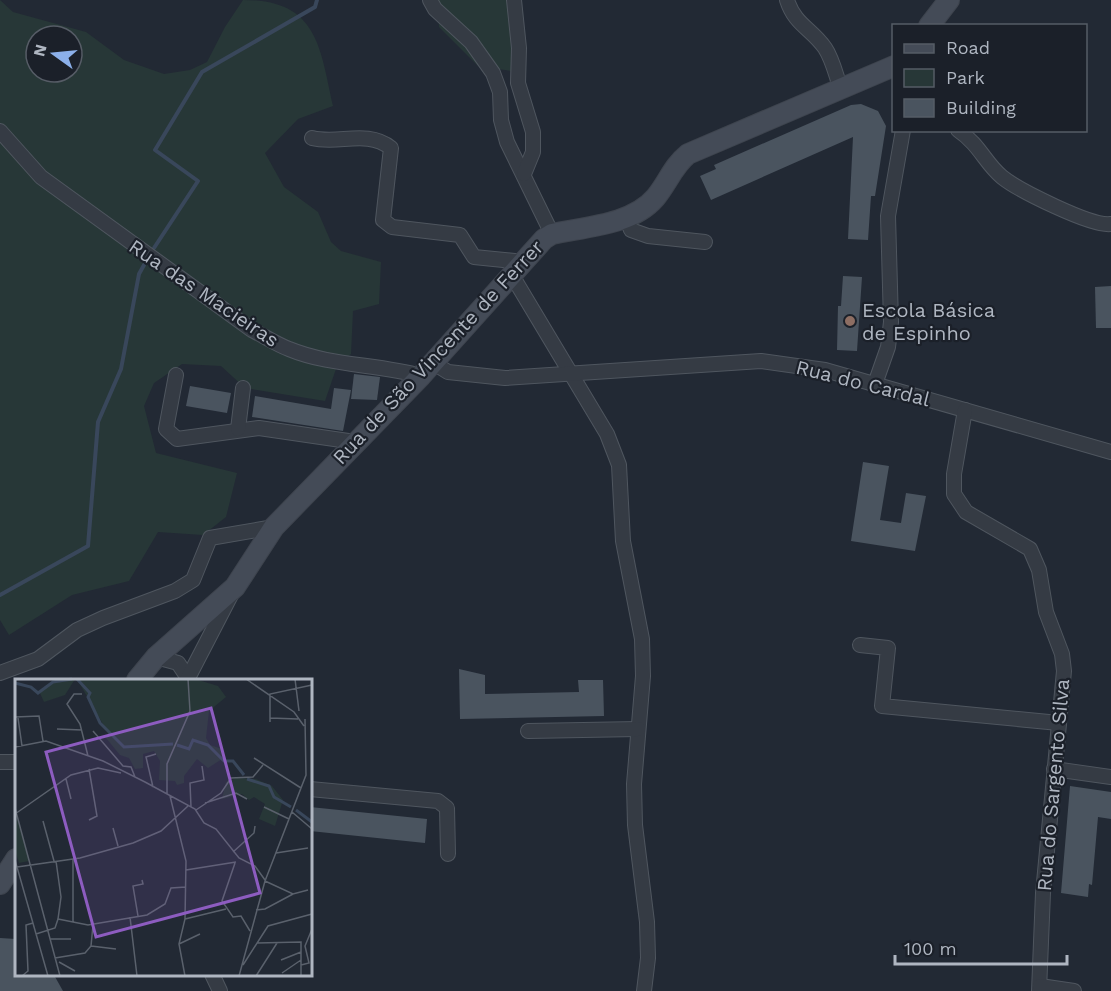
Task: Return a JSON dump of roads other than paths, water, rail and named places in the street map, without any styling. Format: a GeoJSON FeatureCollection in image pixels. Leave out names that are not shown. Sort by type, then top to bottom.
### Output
{"type":"FeatureCollection","features":[{"type":"Feature","properties":{"kind":"street"},"geometry":{"type":"LineString","coordinates":[[430,0],[435,9],[471,42],[493,73],[500,92],[501,120],[507,142],[552,234]]}},
{"type":"Feature","properties":{"kind":"street"},"geometry":{"type":"LineString","coordinates":[[514,0],[519,48],[518,83],[533,132],[532,152],[524,174]]}},
{"type":"Feature","properties":{"kind":"street"},"geometry":{"type":"LineString","coordinates":[[787,0],[791,15],[813,32],[827,50],[841,89]]}},
{"type":"Feature","properties":{"kind":"street"},"geometry":{"type":"LineString","coordinates":[[931,24],[949,0]]}},
{"type":"Feature","properties":{"kind":"street","name":"Rua de São Vincente de Ferrer"},"geometry":{"type":"LineString","coordinates":[[139,679],[156,657],[235,587],[274,527],[552,234],[626,217],[647,206],[680,160],[688,154],[841,89],[891,71]]}},
{"type":"Feature","properties":{"kind":"street","name":"Rua das Macieiras"},"geometry":{"type":"LineString","coordinates":[[0,131],[41,177],[97,220],[252,330],[289,350],[325,359],[393,368],[426,369],[505,378],[572,373]]}},
{"type":"Feature","properties":{"kind":"street"},"geometry":{"type":"LineString","coordinates":[[875,384],[888,347],[891,322],[888,216],[903,132]]}},
{"type":"Feature","properties":{"kind":"street"},"geometry":{"type":"LineString","coordinates":[[960,132],[981,149],[1001,176],[1075,215],[1103,225],[1111,224]]}},
{"type":"Feature","properties":{"kind":"street"},"geometry":{"type":"LineString","coordinates":[[312,138],[325,142],[350,137],[378,140],[391,148],[383,220],[392,227],[460,235],[474,257],[518,269],[572,373],[607,434],[619,465],[623,541],[642,639],[643,676],[634,784],[635,825],[647,922],[648,958],[644,991]]}},
{"type":"Feature","properties":{"kind":"street"},"geometry":{"type":"LineString","coordinates":[[626,217],[631,230],[648,236],[705,242]]}},
{"type":"Feature","properties":{"kind":"street","name":"Rua do Cardal"},"geometry":{"type":"LineString","coordinates":[[572,373],[761,361],[825,370],[1111,452]]}},
{"type":"Feature","properties":{"kind":"street"},"geometry":{"type":"LineString","coordinates":[[176,375],[166,429],[177,440],[238,429],[259,428],[355,442]]}},
{"type":"Feature","properties":{"kind":"street"},"geometry":{"type":"LineString","coordinates":[[238,429],[243,388]]}},
{"type":"Feature","properties":{"kind":"street","name":"Rua do Sargento Silva"},"geometry":{"type":"LineString","coordinates":[[965,410],[954,474],[954,494],[966,512],[1030,549],[1039,570],[1046,612],[1062,654],[1064,671],[1043,893],[1040,988]]}},
{"type":"Feature","properties":{"kind":"street"},"geometry":{"type":"LineString","coordinates":[[0,673],[38,659],[77,630],[175,591],[193,580],[210,538],[274,527]]}},
{"type":"Feature","properties":{"kind":"street"},"geometry":{"type":"LineString","coordinates":[[187,679],[235,587]]}},
{"type":"Feature","properties":{"kind":"street"},"geometry":{"type":"LineString","coordinates":[[860,645],[888,648],[882,706],[1059,723]]}},
{"type":"Feature","properties":{"kind":"street"},"geometry":{"type":"LineString","coordinates":[[156,657],[178,663],[187,679]]}},
{"type":"Feature","properties":{"kind":"street"},"geometry":{"type":"LineString","coordinates":[[528,731],[638,729]]}},
{"type":"Feature","properties":{"kind":"street"},"geometry":{"type":"LineString","coordinates":[[1054,769],[1111,777]]}},
{"type":"Feature","properties":{"kind":"street"},"geometry":{"type":"LineString","coordinates":[[312,789],[438,801],[447,808],[447,854]]}},
{"type":"Feature","properties":{"kind":"street"},"geometry":{"type":"LineString","coordinates":[[0,884],[15,862]]}},
{"type":"Feature","properties":{"kind":"street"},"geometry":{"type":"LineString","coordinates":[[212,976],[220,991]]}},
{"type":"Feature","properties":{"kind":"street"},"geometry":{"type":"LineString","coordinates":[[1040,988],[1074,991]]}},
{"type":"Feature","properties":{"kind":"waterway"},"geometry":{"type":"LineString","coordinates":[[154,248],[198,181],[155,150],[202,72],[315,7],[317,0]]}},
{"type":"Feature","properties":{"kind":"waterway"},"geometry":{"type":"LineString","coordinates":[[0,595],[88,546],[98,422],[121,369],[139,274],[144,265]]}},
{"type":"Feature","properties":{"kind":"place","name":"Escola Básica de Espinho"},"geometry":{"type":"Point","coordinates":[850,321]}}]}
